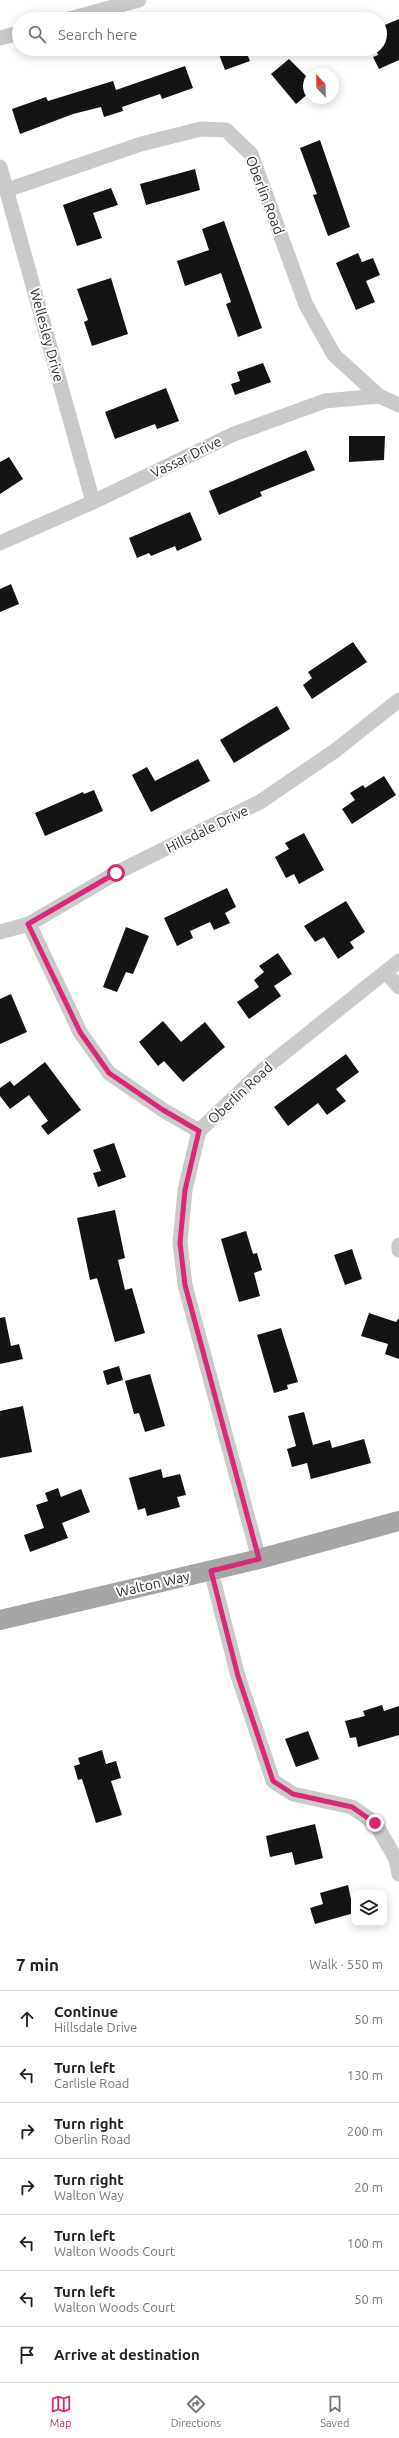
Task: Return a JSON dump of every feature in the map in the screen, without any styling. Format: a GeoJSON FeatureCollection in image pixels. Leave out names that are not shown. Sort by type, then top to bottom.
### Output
{"type":"FeatureCollection","features":[{"type":"Feature","properties":{"kind":"main road","name":"Walton Way"},"geometry":{"type":"LineString","coordinates":[[0,1620],[211,1571],[399,1521]]}},
{"type":"Feature","properties":{"kind":"street"},"geometry":{"type":"LineString","coordinates":[[94,12],[136,0]]}},
{"type":"Feature","properties":{"kind":"street"},"geometry":{"type":"LineString","coordinates":[[0,38],[12,35]]}},
{"type":"Feature","properties":{"kind":"street","name":"Oberlin Road"},"geometry":{"type":"LineString","coordinates":[[7,190],[141,144],[201,129],[226,130],[251,154],[306,305],[334,355],[379,396],[399,405]]}},
{"type":"Feature","properties":{"kind":"street","name":"Wellesley Drive"},"geometry":{"type":"LineString","coordinates":[[0,167],[93,502]]}},
{"type":"Feature","properties":{"kind":"street","name":"Vassar Drive"},"geometry":{"type":"LineString","coordinates":[[0,543],[93,502],[234,434],[325,401],[379,396]]}},
{"type":"Feature","properties":{"kind":"street","name":"Hillsdale Drive"},"geometry":{"type":"LineString","coordinates":[[0,932],[28,924],[116,873],[260,802],[336,750],[399,700]]}},
{"type":"Feature","properties":{"kind":"street"},"geometry":{"type":"LineString","coordinates":[[28,924],[80,1032],[109,1073],[163,1110],[199,1131]]}},
{"type":"Feature","properties":{"kind":"street","name":"Oberlin Road"},"geometry":{"type":"LineString","coordinates":[[259,1559],[185,1285],[180,1243],[185,1190],[199,1131],[264,1069],[386,973],[399,961]]}},
{"type":"Feature","properties":{"kind":"street"},"geometry":{"type":"LineString","coordinates":[[386,973],[399,987]]}},
{"type":"Feature","properties":{"kind":"street"},"geometry":{"type":"LineString","coordinates":[[399,1245],[399,1250]]}},
{"type":"Feature","properties":{"kind":"street"},"geometry":{"type":"LineString","coordinates":[[211,1571],[238,1676],[273,1781],[293,1794],[352,1807],[375,1823],[396,1859],[399,1874]]}},
{"type":"Feature","properties":{"kind":"building"},"geometry":{"type":"Polygon","coordinates":[[[399,19],[399,60],[379,69],[373,57],[387,56],[387,24],[399,19]]]}},
{"type":"Feature","properties":{"kind":"building"},"geometry":{"type":"Polygon","coordinates":[[[220,56],[248,56],[250,61],[225,70],[220,56]]]}},
{"type":"Feature","properties":{"kind":"building"},"geometry":{"type":"Polygon","coordinates":[[[289,59],[303,73],[303,98],[296,104],[271,74],[289,59]]]}},
{"type":"Feature","properties":{"kind":"building"},"geometry":{"type":"Polygon","coordinates":[[[185,66],[193,88],[162,99],[160,94],[122,107],[123,111],[104,117],[101,107],[73,114],[20,134],[12,109],[46,97],[48,101],[113,81],[116,90],[185,66]]]}},
{"type":"Feature","properties":{"kind":"building"},"geometry":{"type":"Polygon","coordinates":[[[320,140],[350,227],[328,236],[313,195],[317,194],[300,148],[320,140]]]}},
{"type":"Feature","properties":{"kind":"building"},"geometry":{"type":"Polygon","coordinates":[[[195,169],[200,190],[146,205],[140,184],[195,169]]]}},
{"type":"Feature","properties":{"kind":"building"},"geometry":{"type":"Polygon","coordinates":[[[111,188],[118,205],[93,213],[102,238],[77,246],[63,205],[111,188]]]}},
{"type":"Feature","properties":{"kind":"building"},"geometry":{"type":"Polygon","coordinates":[[[224,221],[262,328],[238,337],[226,304],[231,302],[221,273],[185,286],[177,261],[209,250],[202,229],[224,221]]]}},
{"type":"Feature","properties":{"kind":"building"},"geometry":{"type":"Polygon","coordinates":[[[358,253],[362,262],[373,258],[380,275],[366,281],[375,302],[356,310],[336,263],[358,253]]]}},
{"type":"Feature","properties":{"kind":"building"},"geometry":{"type":"Polygon","coordinates":[[[111,278],[128,334],[92,346],[84,322],[88,320],[77,289],[111,278]]]}},
{"type":"Feature","properties":{"kind":"building"},"geometry":{"type":"Polygon","coordinates":[[[263,363],[271,382],[235,395],[231,384],[240,381],[237,372],[263,363]]]}},
{"type":"Feature","properties":{"kind":"building"},"geometry":{"type":"Polygon","coordinates":[[[166,388],[179,421],[157,429],[155,424],[115,439],[105,412],[166,388]]]}},
{"type":"Feature","properties":{"kind":"building"},"geometry":{"type":"Polygon","coordinates":[[[349,436],[385,436],[384,460],[349,462],[349,436]]]}},
{"type":"Feature","properties":{"kind":"building"},"geometry":{"type":"Polygon","coordinates":[[[306,450],[315,470],[260,492],[262,496],[219,515],[209,491],[306,450]]]}},
{"type":"Feature","properties":{"kind":"building"},"geometry":{"type":"Polygon","coordinates":[[[9,457],[23,479],[0,494],[0,462],[9,457]]]}},
{"type":"Feature","properties":{"kind":"building"},"geometry":{"type":"Polygon","coordinates":[[[190,512],[202,540],[177,551],[175,546],[151,556],[149,553],[137,558],[129,538],[190,512]]]}},
{"type":"Feature","properties":{"kind":"building"},"geometry":{"type":"Polygon","coordinates":[[[11,584],[19,604],[0,612],[0,589],[11,584]]]}},
{"type":"Feature","properties":{"kind":"building"},"geometry":{"type":"Polygon","coordinates":[[[353,642],[367,662],[312,699],[303,685],[312,678],[308,672],[353,642]]]}},
{"type":"Feature","properties":{"kind":"building"},"geometry":{"type":"Polygon","coordinates":[[[277,706],[290,729],[234,763],[220,740],[277,706]]]}},
{"type":"Feature","properties":{"kind":"building"},"geometry":{"type":"Polygon","coordinates":[[[198,759],[210,781],[151,812],[132,775],[147,767],[155,781],[198,759]]]}},
{"type":"Feature","properties":{"kind":"building"},"geometry":{"type":"Polygon","coordinates":[[[384,776],[396,795],[352,824],[342,809],[355,800],[350,793],[363,785],[365,788],[384,776]]]}},
{"type":"Feature","properties":{"kind":"building"},"geometry":{"type":"Polygon","coordinates":[[[94,790],[103,811],[45,836],[35,813],[83,792],[84,794],[94,790]]]}},
{"type":"Feature","properties":{"kind":"building"},"geometry":{"type":"Polygon","coordinates":[[[304,833],[324,870],[299,884],[294,874],[286,878],[275,857],[289,849],[285,843],[304,833]]]}},
{"type":"Feature","properties":{"kind":"building"},"geometry":{"type":"Polygon","coordinates":[[[227,888],[236,907],[225,913],[230,923],[214,930],[210,922],[190,931],[193,938],[177,946],[164,918],[227,888]]]}},
{"type":"Feature","properties":{"kind":"building"},"geometry":{"type":"Polygon","coordinates":[[[346,901],[365,932],[350,942],[354,948],[338,959],[324,937],[315,942],[304,926],[346,901]]]}},
{"type":"Feature","properties":{"kind":"building"},"geometry":{"type":"Polygon","coordinates":[[[126,927],[149,936],[133,974],[126,972],[117,992],[103,987],[126,927]]]}},
{"type":"Feature","properties":{"kind":"building"},"geometry":{"type":"Polygon","coordinates":[[[278,953],[292,974],[274,986],[281,996],[249,1019],[237,1002],[259,987],[254,980],[264,972],[259,966],[278,953]]]}},
{"type":"Feature","properties":{"kind":"building"},"geometry":{"type":"Polygon","coordinates":[[[11,994],[27,1032],[0,1044],[0,999],[11,994]]]}},
{"type":"Feature","properties":{"kind":"building"},"geometry":{"type":"Polygon","coordinates":[[[163,1021],[181,1042],[205,1022],[225,1047],[183,1082],[164,1061],[158,1066],[139,1042],[163,1021]]]}},
{"type":"Feature","properties":{"kind":"building"},"geometry":{"type":"Polygon","coordinates":[[[346,1054],[359,1072],[336,1089],[346,1101],[327,1115],[318,1103],[288,1126],[274,1107],[346,1054]]]}},
{"type":"Feature","properties":{"kind":"building"},"geometry":{"type":"Polygon","coordinates":[[[45,1062],[81,1110],[48,1135],[41,1126],[48,1121],[29,1095],[10,1109],[0,1096],[0,1088],[10,1081],[14,1086],[45,1062]]]}},
{"type":"Feature","properties":{"kind":"building"},"geometry":{"type":"Polygon","coordinates":[[[114,1143],[126,1177],[98,1187],[93,1173],[101,1171],[93,1150],[114,1143]]]}},
{"type":"Feature","properties":{"kind":"building"},"geometry":{"type":"Polygon","coordinates":[[[115,1210],[125,1258],[118,1260],[125,1290],[132,1288],[145,1333],[115,1342],[97,1278],[90,1280],[77,1218],[115,1210]]]}},
{"type":"Feature","properties":{"kind":"building"},"geometry":{"type":"Polygon","coordinates":[[[246,1231],[253,1254],[257,1253],[262,1270],[254,1273],[260,1296],[239,1302],[221,1239],[246,1231]]]}},
{"type":"Feature","properties":{"kind":"building"},"geometry":{"type":"Polygon","coordinates":[[[352,1249],[362,1279],[345,1285],[334,1255],[352,1249]]]}},
{"type":"Feature","properties":{"kind":"building"},"geometry":{"type":"Polygon","coordinates":[[[369,1313],[396,1322],[399,1318],[399,1359],[385,1354],[388,1344],[361,1336],[369,1313]]]}},
{"type":"Feature","properties":{"kind":"building"},"geometry":{"type":"Polygon","coordinates":[[[5,1317],[11,1346],[19,1344],[23,1359],[0,1364],[0,1318],[5,1317]]]}},
{"type":"Feature","properties":{"kind":"building"},"geometry":{"type":"Polygon","coordinates":[[[281,1328],[298,1382],[287,1385],[288,1389],[274,1393],[257,1335],[281,1328]]]}},
{"type":"Feature","properties":{"kind":"building"},"geometry":{"type":"Polygon","coordinates":[[[119,1366],[123,1380],[107,1385],[103,1371],[119,1366]]]}},
{"type":"Feature","properties":{"kind":"building"},"geometry":{"type":"Polygon","coordinates":[[[150,1374],[165,1426],[145,1432],[139,1413],[134,1414],[125,1381],[150,1374]]]}},
{"type":"Feature","properties":{"kind":"building"},"geometry":{"type":"Polygon","coordinates":[[[23,1406],[32,1452],[0,1458],[0,1411],[23,1406]]]}},
{"type":"Feature","properties":{"kind":"building"},"geometry":{"type":"Polygon","coordinates":[[[304,1412],[313,1445],[330,1440],[332,1448],[364,1439],[371,1463],[311,1479],[307,1463],[292,1467],[287,1449],[296,1446],[288,1416],[304,1412]]]}},
{"type":"Feature","properties":{"kind":"building"},"geometry":{"type":"Polygon","coordinates":[[[161,1469],[163,1478],[180,1474],[186,1495],[177,1497],[180,1507],[147,1516],[145,1508],[138,1510],[129,1478],[161,1469]]]}},
{"type":"Feature","properties":{"kind":"building"},"geometry":{"type":"Polygon","coordinates":[[[58,1488],[61,1497],[81,1489],[90,1512],[62,1523],[68,1538],[30,1552],[24,1535],[44,1528],[36,1505],[48,1501],[45,1493],[58,1488]]]}},
{"type":"Feature","properties":{"kind":"building"},"geometry":{"type":"Polygon","coordinates":[[[382,1705],[384,1711],[399,1706],[399,1735],[358,1747],[356,1737],[350,1738],[345,1721],[365,1716],[363,1711],[382,1705]]]}},
{"type":"Feature","properties":{"kind":"building"},"geometry":{"type":"Polygon","coordinates":[[[308,1731],[319,1759],[296,1767],[285,1739],[308,1731]]]}},
{"type":"Feature","properties":{"kind":"building"},"geometry":{"type":"Polygon","coordinates":[[[102,1750],[106,1764],[116,1761],[121,1778],[111,1781],[122,1815],[96,1823],[82,1779],[78,1780],[74,1766],[80,1764],[78,1758],[102,1750]]]}},
{"type":"Feature","properties":{"kind":"building"},"geometry":{"type":"Polygon","coordinates":[[[315,1824],[323,1858],[295,1865],[292,1852],[270,1857],[266,1836],[315,1824]]]}},
{"type":"Feature","properties":{"kind":"building"},"geometry":{"type":"Polygon","coordinates":[[[348,1885],[351,1899],[351,1914],[315,1924],[310,1908],[323,1904],[320,1893],[348,1885]]]}},
{"type":"Feature","properties":{"kind":"route"},"geometry":{"type":"LineString","coordinates":[[116,873],[28,924],[50,974],[80,1032],[109,1073],[163,1110],[199,1131],[185,1190],[180,1243],[185,1285],[259,1559],[211,1571],[238,1676],[273,1781],[293,1794],[352,1807],[375,1823]]}}]}
